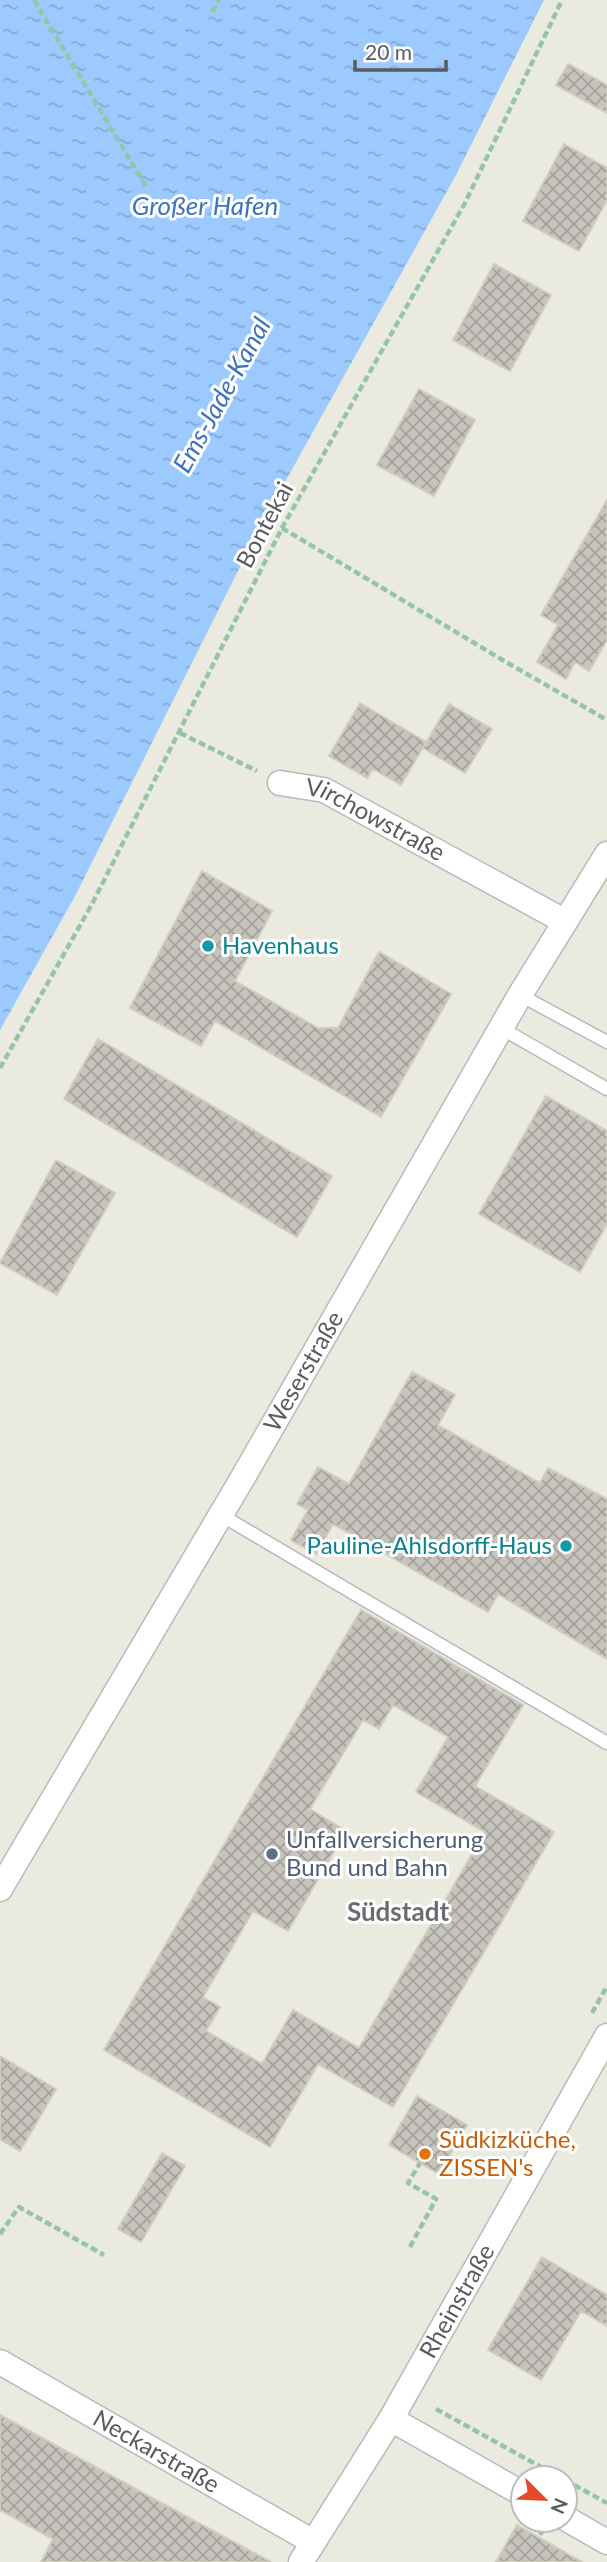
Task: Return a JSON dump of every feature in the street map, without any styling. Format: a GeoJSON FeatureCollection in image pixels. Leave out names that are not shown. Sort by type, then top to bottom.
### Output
{"type":"FeatureCollection","features":[{"type":"Feature","properties":{"kind":"street","name":"Virchowstraße"},"geometry":{"type":"LineString","coordinates":[[280,783],[324,790],[564,921]]}},
{"type":"Feature","properties":{"kind":"street","name":"Weserstraße"},"geometry":{"type":"LineString","coordinates":[[0,1889],[221,1515],[520,995],[607,854]]}},
{"type":"Feature","properties":{"kind":"street","name":"Rheinstraße"},"geometry":{"type":"LineString","coordinates":[[307,2552],[391,2419],[607,2036]]}},
{"type":"Feature","properties":{"kind":"street","name":"Neckarstraße"},"geometry":{"type":"LineString","coordinates":[[0,2362],[307,2552]]}},
{"type":"Feature","properties":{"kind":"street"},"geometry":{"type":"LineString","coordinates":[[391,2419],[509,2486]]}},
{"type":"Feature","properties":{"kind":"street"},"geometry":{"type":"LineString","coordinates":[[579,2526],[607,2542]]}},
{"type":"Feature","properties":{"kind":"lane"},"geometry":{"type":"LineString","coordinates":[[520,995],[607,1042]]}},
{"type":"Feature","properties":{"kind":"lane"},"geometry":{"type":"LineString","coordinates":[[501,1028],[607,1089]]}},
{"type":"Feature","properties":{"kind":"lane"},"geometry":{"type":"LineString","coordinates":[[221,1515],[607,1743]]}},
{"type":"Feature","properties":{"kind":"path"},"geometry":{"type":"LineString","coordinates":[[34,0],[146,188]]}},
{"type":"Feature","properties":{"kind":"path"},"geometry":{"type":"LineString","coordinates":[[212,12],[219,0]]}},
{"type":"Feature","properties":{"kind":"path","name":"Bontekai"},"geometry":{"type":"LineString","coordinates":[[0,1068],[92,904],[282,528],[465,203],[562,0]]}},
{"type":"Feature","properties":{"kind":"path"},"geometry":{"type":"LineString","coordinates":[[282,528],[607,720]]}},
{"type":"Feature","properties":{"kind":"path","name":"Virchowstraße"},"geometry":{"type":"LineString","coordinates":[[180,733],[280,783]]}},
{"type":"Feature","properties":{"kind":"path"},"geometry":{"type":"LineString","coordinates":[[411,2247],[436,2199],[408,2183],[420,2163]]}},
{"type":"Feature","properties":{"kind":"path"},"geometry":{"type":"LineString","coordinates":[[0,2234],[19,2207],[104,2255]]}},
{"type":"Feature","properties":{"kind":"path"},"geometry":{"type":"LineString","coordinates":[[436,2409],[536,2464]]}},
{"type":"Feature","properties":{"kind":"path"},"geometry":{"type":"LineString","coordinates":[[579,2488],[607,2504]]}},
{"type":"Feature","properties":{"kind":"water","name":"Großer Hafen"},"geometry":{"type":"Polygon","coordinates":[[[0,0],[544,0],[456,175],[261,525],[75,896],[0,1030],[0,0]]]}},
{"type":"Feature","properties":{"kind":"building"},"geometry":{"type":"Polygon","coordinates":[[[568,64],[607,85],[607,113],[556,85],[568,64]]]}},
{"type":"Feature","properties":{"kind":"building"},"geometry":{"type":"Polygon","coordinates":[[[564,144],[607,168],[607,200],[579,251],[523,221],[564,144]]]}},
{"type":"Feature","properties":{"kind":"building"},"geometry":{"type":"Polygon","coordinates":[[[494,264],[551,295],[510,371],[453,340],[494,264]]]}},
{"type":"Feature","properties":{"kind":"building"},"geometry":{"type":"Polygon","coordinates":[[[419,389],[475,420],[434,496],[377,465],[419,389]]]}},
{"type":"Feature","properties":{"kind":"building"},"geometry":{"type":"Polygon","coordinates":[[[607,500],[607,640],[589,671],[575,662],[566,679],[537,662],[558,625],[541,615],[607,500]]]}},
{"type":"Feature","properties":{"kind":"building"},"geometry":{"type":"Polygon","coordinates":[[[360,703],[426,742],[401,785],[373,769],[367,778],[329,756],[360,703]]]}},
{"type":"Feature","properties":{"kind":"building"},"geometry":{"type":"Polygon","coordinates":[[[449,704],[492,729],[465,773],[423,748],[449,704]]]}},
{"type":"Feature","properties":{"kind":"building"},"geometry":{"type":"Polygon","coordinates":[[[202,871],[272,911],[235,981],[318,1028],[338,1028],[379,952],[451,994],[381,1117],[215,1021],[201,1046],[130,1008],[202,871]]]}},
{"type":"Feature","properties":{"kind":"building"},"geometry":{"type":"Polygon","coordinates":[[[98,1039],[332,1176],[297,1237],[64,1099],[98,1039]]]}},
{"type":"Feature","properties":{"kind":"building"},"geometry":{"type":"Polygon","coordinates":[[[546,1096],[607,1131],[607,1224],[580,1272],[479,1214],[546,1096]]]}},
{"type":"Feature","properties":{"kind":"building"},"geometry":{"type":"Polygon","coordinates":[[[56,1160],[115,1193],[57,1295],[0,1263],[56,1160]]]}},
{"type":"Feature","properties":{"kind":"building"},"geometry":{"type":"Polygon","coordinates":[[[412,1372],[455,1395],[438,1425],[540,1483],[548,1468],[607,1499],[607,1659],[498,1594],[488,1612],[333,1524],[316,1554],[291,1540],[308,1510],[297,1504],[318,1467],[349,1484],[412,1372]]]}},
{"type":"Feature","properties":{"kind":"building"},"geometry":{"type":"Polygon","coordinates":[[[361,1610],[523,1705],[475,1786],[554,1832],[393,2107],[318,2064],[270,2147],[104,2050],[361,1610]],[[393,1705],[379,1729],[363,1720],[310,1809],[346,1831],[288,1931],[253,1911],[203,1997],[220,2007],[206,2031],[262,2064],[293,2010],[359,2048],[485,1832],[416,1792],[448,1737],[393,1705]]]}},
{"type":"Feature","properties":{"kind":"building"},"geometry":{"type":"Polygon","coordinates":[[[0,2056],[56,2089],[20,2151],[0,2139],[0,2056]]]}},
{"type":"Feature","properties":{"kind":"building"},"geometry":{"type":"Polygon","coordinates":[[[417,2096],[467,2125],[439,2174],[389,2145],[417,2096]]]}},
{"type":"Feature","properties":{"kind":"building"},"geometry":{"type":"Polygon","coordinates":[[[162,2153],[185,2166],[141,2242],[118,2229],[162,2153]]]}},
{"type":"Feature","properties":{"kind":"building"},"geometry":{"type":"Polygon","coordinates":[[[542,2257],[607,2295],[607,2326],[581,2311],[541,2380],[488,2350],[542,2257]]]}},
{"type":"Feature","properties":{"kind":"building"},"geometry":{"type":"Polygon","coordinates":[[[0,2415],[271,2562],[41,2562],[53,2539],[0,2510],[0,2415]]]}},
{"type":"Feature","properties":{"kind":"building"},"geometry":{"type":"Polygon","coordinates":[[[512,2534],[533,2534],[582,2562],[496,2562],[512,2534]]]}},
{"type":"Feature","properties":{"kind":"place","name":"Havenhaus"},"geometry":{"type":"Point","coordinates":[208,946]}},
{"type":"Feature","properties":{"kind":"place","name":"Pauline-Ahlsdorff-Haus"},"geometry":{"type":"Point","coordinates":[566,1546]}},
{"type":"Feature","properties":{"kind":"place","name":"Unfallversicherung Bund und Bahn"},"geometry":{"type":"Point","coordinates":[272,1854]}},
{"type":"Feature","properties":{"kind":"place","name":"Südkizküche, ZISSEN's"},"geometry":{"type":"Point","coordinates":[425,2154]}},
{"type":"Feature","properties":{"kind":"district","name":"Südstadt"},"geometry":{"type":"Point","coordinates":[398,1912]}},
{"type":"Feature","properties":{"kind":"water label","name":"Ems-Jade-Kanal"},"geometry":{"type":"Point","coordinates":[222,395]}}]}
